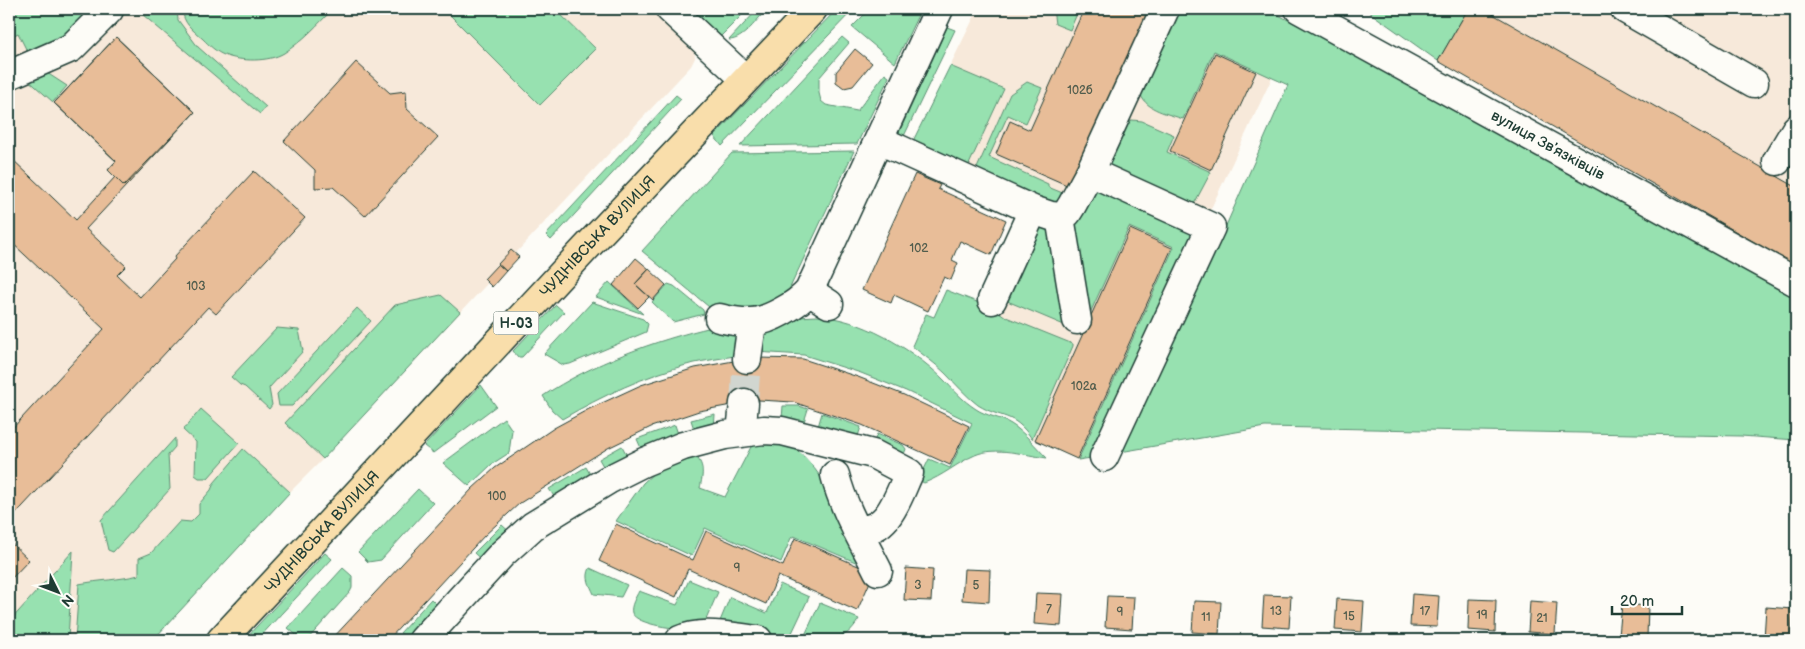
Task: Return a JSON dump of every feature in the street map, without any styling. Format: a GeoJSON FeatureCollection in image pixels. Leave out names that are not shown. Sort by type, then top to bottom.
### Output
{"type":"FeatureCollection","features":[{"type":"Feature","properties":{"kind":"main road","name":"ЧУДНІВСЬКА ВУЛИЦЯ"},"geometry":{"type":"LineString","coordinates":[[221,640],[592,242],[739,74],[790,9]]}},
{"type":"Feature","properties":{"kind":"main road","name":"ЧУДНІВСЬКА ВУЛИЦЯ"},"geometry":{"type":"LineString","coordinates":[[200,640],[739,74],[813,9]]}},
{"type":"Feature","properties":{"kind":"street"},"geometry":{"type":"LineString","coordinates":[[670,9],[739,74]]}},
{"type":"Feature","properties":{"kind":"street"},"geometry":{"type":"LineString","coordinates":[[719,318],[752,322],[780,313],[791,306],[819,298],[879,140],[940,9]]}},
{"type":"Feature","properties":{"kind":"street"},"geometry":{"type":"LineString","coordinates":[[879,140],[1033,210],[1050,216],[1060,217],[1067,213],[1090,172],[1165,9]]}},
{"type":"Feature","properties":{"kind":"street","name":"вулиця Звʼязківців"},"geometry":{"type":"LineString","coordinates":[[1299,9],[1796,282]]}},
{"type":"Feature","properties":{"kind":"street"},"geometry":{"type":"LineString","coordinates":[[1625,9],[1754,83]]}},
{"type":"Feature","properties":{"kind":"street"},"geometry":{"type":"LineString","coordinates":[[9,76],[71,48],[109,10]]}},
{"type":"Feature","properties":{"kind":"street"},"geometry":{"type":"LineString","coordinates":[[1777,161],[1796,129]]}},
{"type":"Feature","properties":{"kind":"street"},"geometry":{"type":"LineString","coordinates":[[1090,172],[1211,226],[1104,457]]}},
{"type":"Feature","properties":{"kind":"street"},"geometry":{"type":"LineString","coordinates":[[992,300],[1033,210]]}},
{"type":"Feature","properties":{"kind":"street"},"geometry":{"type":"LineString","coordinates":[[1060,217],[1077,320]]}},
{"type":"Feature","properties":{"kind":"street"},"geometry":{"type":"LineString","coordinates":[[747,359],[752,322]]}},
{"type":"Feature","properties":{"kind":"street"},"geometry":{"type":"LineString","coordinates":[[741,433],[744,403]]}},
{"type":"Feature","properties":{"kind":"street"},"geometry":{"type":"LineString","coordinates":[[423,640],[518,538],[555,511],[608,480],[644,462],[683,446],[725,435],[764,430],[782,431],[873,454],[909,473],[890,515],[874,528],[866,531],[856,529]]}},
{"type":"Feature","properties":{"kind":"street"},"geometry":{"type":"LineString","coordinates":[[835,475],[840,495],[878,571]]}},
{"type":"Feature","properties":{"kind":"street"},"geometry":{"type":"LineString","coordinates":[[680,640],[698,635],[758,640]]}},
{"type":"Feature","properties":{"kind":"shaded area"},"geometry":{"type":"Polygon","coordinates":[[[9,9],[653,9],[694,47],[695,58],[691,66],[153,640],[9,640],[9,9]]]}},
{"type":"Feature","properties":{"kind":"shaded area"},"geometry":{"type":"Polygon","coordinates":[[[978,9],[1267,9],[1297,24],[1193,247],[1091,458],[1078,460],[1032,439],[1020,423],[979,405],[957,386],[1042,207],[911,145],[978,9]]]}},
{"type":"Feature","properties":{"kind":"shaded area"},"geometry":{"type":"Polygon","coordinates":[[[1468,9],[1796,9],[1796,266],[1438,61],[1468,9]]]}},
{"type":"Feature","properties":{"kind":"green space"},"geometry":{"type":"Polygon","coordinates":[[[9,9],[94,9],[68,36],[30,57],[18,33],[9,38],[9,9]]]}},
{"type":"Feature","properties":{"kind":"green space"},"geometry":{"type":"Polygon","coordinates":[[[136,9],[177,9],[178,20],[198,47],[266,107],[260,114],[136,9]]]}},
{"type":"Feature","properties":{"kind":"green space"},"geometry":{"type":"Polygon","coordinates":[[[183,9],[333,9],[304,38],[284,53],[271,58],[255,60],[238,59],[221,54],[215,50],[189,26],[184,18],[183,9]]]}},
{"type":"Feature","properties":{"kind":"green space"},"geometry":{"type":"Polygon","coordinates":[[[444,9],[555,9],[596,49],[540,105],[444,9]]]}},
{"type":"Feature","properties":{"kind":"green space"},"geometry":{"type":"Polygon","coordinates":[[[687,9],[748,9],[719,38],[687,9]]]}},
{"type":"Feature","properties":{"kind":"green space"},"geometry":{"type":"Polygon","coordinates":[[[758,9],[767,9],[745,33],[740,37],[729,40],[758,9]]]}},
{"type":"Feature","properties":{"kind":"green space"},"geometry":{"type":"Polygon","coordinates":[[[837,9],[854,9],[722,146],[714,136],[837,9]]]}},
{"type":"Feature","properties":{"kind":"green space"},"geometry":{"type":"Polygon","coordinates":[[[870,9],[921,9],[895,63],[852,27],[870,9]]]}},
{"type":"Feature","properties":{"kind":"green space"},"geometry":{"type":"Polygon","coordinates":[[[1053,9],[1079,9],[1070,30],[1055,24],[1053,9]]]}},
{"type":"Feature","properties":{"kind":"green space"},"geometry":{"type":"Polygon","coordinates":[[[1180,9],[1267,9],[1796,283],[1796,440],[1741,436],[1265,427],[1120,452],[1210,262],[1288,85],[1214,51],[1183,119],[1153,108],[1141,95],[1180,9]]]}},
{"type":"Feature","properties":{"kind":"green space"},"geometry":{"type":"Polygon","coordinates":[[[1365,9],[1468,9],[1438,61],[1365,9]]]}},
{"type":"Feature","properties":{"kind":"green space"},"geometry":{"type":"Polygon","coordinates":[[[947,27],[955,30],[904,136],[899,140],[897,137],[947,27]]]}},
{"type":"Feature","properties":{"kind":"green space"},"geometry":{"type":"Polygon","coordinates":[[[842,37],[849,43],[819,78],[821,101],[826,105],[857,111],[885,74],[889,77],[857,144],[740,146],[842,37]]]}},
{"type":"Feature","properties":{"kind":"green space"},"geometry":{"type":"Polygon","coordinates":[[[950,66],[1004,89],[966,171],[911,145],[950,66]]]}},
{"type":"Feature","properties":{"kind":"green space"},"geometry":{"type":"Polygon","coordinates":[[[37,72],[47,73],[67,86],[53,102],[26,78],[9,96],[9,84],[37,72]]]}},
{"type":"Feature","properties":{"kind":"green space"},"geometry":{"type":"Polygon","coordinates":[[[1027,82],[1042,88],[1026,123],[1008,115],[989,157],[1048,184],[1048,187],[1065,194],[1059,202],[1054,204],[974,175],[1010,94],[1027,82]]]}},
{"type":"Feature","properties":{"kind":"green space"},"geometry":{"type":"Polygon","coordinates":[[[676,95],[681,99],[551,240],[546,235],[676,95]]]}},
{"type":"Feature","properties":{"kind":"green space"},"geometry":{"type":"Polygon","coordinates":[[[1132,120],[1142,121],[1174,135],[1167,152],[1211,172],[1194,204],[1191,206],[1108,165],[1127,124],[1132,120]]]}},
{"type":"Feature","properties":{"kind":"green space"},"geometry":{"type":"Polygon","coordinates":[[[854,151],[788,292],[774,306],[715,312],[642,251],[732,153],[854,151]]]}},
{"type":"Feature","properties":{"kind":"green space"},"geometry":{"type":"Polygon","coordinates":[[[1098,190],[1192,231],[1195,240],[1091,458],[1078,460],[1174,247],[1129,227],[1086,322],[1073,225],[1090,196],[1098,190]]]}},
{"type":"Feature","properties":{"kind":"green space"},"geometry":{"type":"Polygon","coordinates":[[[1041,228],[1050,229],[1069,315],[1064,325],[1000,298],[1034,230],[1041,228]]]}},
{"type":"Feature","properties":{"kind":"green space"},"geometry":{"type":"Polygon","coordinates":[[[609,282],[643,314],[596,297],[609,282]]]}},
{"type":"Feature","properties":{"kind":"green space"},"geometry":{"type":"Polygon","coordinates":[[[668,284],[674,286],[703,310],[704,314],[673,322],[652,302],[668,284]]]}},
{"type":"Feature","properties":{"kind":"green space"},"geometry":{"type":"Polygon","coordinates":[[[946,290],[995,309],[1006,317],[1073,344],[1032,439],[1013,420],[978,405],[941,369],[912,346],[926,314],[934,317],[946,290]]]}},
{"type":"Feature","properties":{"kind":"green space"},"geometry":{"type":"Polygon","coordinates":[[[441,295],[460,312],[323,459],[285,423],[395,305],[441,295]]]}},
{"type":"Feature","properties":{"kind":"green space"},"geometry":{"type":"Polygon","coordinates":[[[592,302],[643,319],[648,324],[646,332],[570,364],[563,365],[544,354],[592,302]]]}},
{"type":"Feature","properties":{"kind":"green space"},"geometry":{"type":"Polygon","coordinates":[[[556,305],[564,312],[522,357],[518,357],[513,351],[556,305]]]}},
{"type":"Feature","properties":{"kind":"green space"},"geometry":{"type":"Polygon","coordinates":[[[357,308],[371,321],[292,406],[279,406],[277,394],[357,308]]]}},
{"type":"Feature","properties":{"kind":"green space"},"geometry":{"type":"Polygon","coordinates":[[[817,316],[850,322],[884,336],[929,367],[971,406],[1016,427],[1047,458],[1001,451],[983,452],[968,458],[931,480],[924,483],[919,480],[929,459],[950,468],[972,423],[906,391],[861,373],[804,355],[755,352],[763,333],[798,317],[817,316]]]}},
{"type":"Feature","properties":{"kind":"green space"},"geometry":{"type":"Polygon","coordinates":[[[712,327],[740,336],[740,355],[690,364],[657,374],[608,394],[562,419],[552,410],[543,396],[561,384],[624,354],[712,327]]]}},
{"type":"Feature","properties":{"kind":"green space"},"geometry":{"type":"Polygon","coordinates":[[[277,328],[299,330],[303,351],[269,388],[272,405],[269,409],[231,377],[277,328]]]}},
{"type":"Feature","properties":{"kind":"green space"},"geometry":{"type":"Polygon","coordinates":[[[481,385],[496,406],[433,453],[424,446],[481,385]]]}},
{"type":"Feature","properties":{"kind":"green space"},"geometry":{"type":"Polygon","coordinates":[[[783,406],[799,406],[808,409],[803,425],[782,419],[783,406]]]}},
{"type":"Feature","properties":{"kind":"green space"},"geometry":{"type":"Polygon","coordinates":[[[201,409],[239,443],[208,478],[199,478],[195,475],[196,442],[183,430],[201,409]]]}},
{"type":"Feature","properties":{"kind":"green space"},"geometry":{"type":"Polygon","coordinates":[[[822,413],[861,427],[856,442],[817,430],[822,413]]]}},
{"type":"Feature","properties":{"kind":"green space"},"geometry":{"type":"Polygon","coordinates":[[[715,414],[714,431],[696,435],[691,420],[715,414]]]}},
{"type":"Feature","properties":{"kind":"green space"},"geometry":{"type":"Polygon","coordinates":[[[504,418],[512,430],[509,453],[492,464],[469,486],[443,463],[504,418]]]}},
{"type":"Feature","properties":{"kind":"green space"},"geometry":{"type":"Polygon","coordinates":[[[675,425],[680,440],[644,455],[637,439],[675,425]]]}},
{"type":"Feature","properties":{"kind":"green space"},"geometry":{"type":"Polygon","coordinates":[[[877,434],[903,445],[906,449],[901,462],[872,447],[877,434]]]}},
{"type":"Feature","properties":{"kind":"green space"},"geometry":{"type":"Polygon","coordinates":[[[175,438],[175,447],[168,455],[170,489],[113,552],[108,550],[101,520],[175,438]]]}},
{"type":"Feature","properties":{"kind":"green space"},"geometry":{"type":"Polygon","coordinates":[[[763,440],[789,445],[814,468],[826,484],[872,569],[794,536],[791,538],[781,562],[705,528],[692,556],[616,521],[643,483],[668,460],[694,455],[702,466],[700,488],[725,497],[752,445],[763,440]]]}},
{"type":"Feature","properties":{"kind":"green space"},"geometry":{"type":"Polygon","coordinates":[[[622,446],[630,461],[607,473],[599,459],[622,446]]]}},
{"type":"Feature","properties":{"kind":"green space"},"geometry":{"type":"Polygon","coordinates":[[[243,449],[290,492],[153,640],[75,640],[79,584],[139,575],[139,558],[151,553],[180,521],[191,522],[199,514],[199,504],[243,449]]]}},
{"type":"Feature","properties":{"kind":"green space"},"geometry":{"type":"Polygon","coordinates":[[[586,467],[594,481],[558,502],[549,489],[586,467]]]}},
{"type":"Feature","properties":{"kind":"green space"},"geometry":{"type":"Polygon","coordinates":[[[418,489],[433,503],[381,560],[368,562],[358,552],[418,489]]]}},
{"type":"Feature","properties":{"kind":"green space"},"geometry":{"type":"Polygon","coordinates":[[[502,525],[513,535],[486,564],[474,553],[502,525]]]}},
{"type":"Feature","properties":{"kind":"green space"},"geometry":{"type":"Polygon","coordinates":[[[73,551],[68,640],[9,640],[9,622],[73,551]]]}},
{"type":"Feature","properties":{"kind":"green space"},"geometry":{"type":"Polygon","coordinates":[[[325,553],[332,559],[257,640],[244,640],[325,553]]]}},
{"type":"Feature","properties":{"kind":"green space"},"geometry":{"type":"Polygon","coordinates":[[[343,568],[352,576],[350,592],[307,640],[302,640],[288,628],[343,568]]]}},
{"type":"Feature","properties":{"kind":"green space"},"geometry":{"type":"Polygon","coordinates":[[[590,568],[627,585],[621,597],[594,594],[588,578],[590,568]]]}},
{"type":"Feature","properties":{"kind":"green space"},"geometry":{"type":"Polygon","coordinates":[[[689,580],[718,592],[705,622],[690,628],[668,627],[642,621],[632,613],[639,591],[677,605],[689,580]]]}},
{"type":"Feature","properties":{"kind":"green space"},"geometry":{"type":"Polygon","coordinates":[[[780,584],[809,597],[790,637],[718,626],[730,597],[767,613],[780,584]]]}},
{"type":"Feature","properties":{"kind":"green space"},"geometry":{"type":"Polygon","coordinates":[[[431,599],[442,610],[414,640],[409,640],[400,633],[431,599]]]}},
{"type":"Feature","properties":{"kind":"green space"},"geometry":{"type":"Polygon","coordinates":[[[820,603],[859,619],[847,633],[836,638],[805,635],[820,603]]]}},
{"type":"Feature","properties":{"kind":"building"},"geometry":{"type":"Polygon","coordinates":[[[1084,9],[1150,9],[1069,186],[996,154],[1010,121],[1030,130],[1084,9]]]}},
{"type":"Feature","properties":{"kind":"building"},"geometry":{"type":"Polygon","coordinates":[[[1468,9],[1484,9],[1796,187],[1796,266],[1438,61],[1468,9]]]}},
{"type":"Feature","properties":{"kind":"building"},"geometry":{"type":"Polygon","coordinates":[[[116,37],[195,112],[86,229],[126,266],[117,275],[140,297],[175,259],[174,257],[254,171],[305,218],[216,314],[208,307],[9,521],[9,432],[104,329],[9,240],[9,156],[76,220],[115,177],[108,170],[116,161],[54,103],[116,37]]]}},
{"type":"Feature","properties":{"kind":"building"},"geometry":{"type":"Polygon","coordinates":[[[116,37],[195,112],[124,186],[108,170],[116,161],[54,103],[116,37]]]}},
{"type":"Feature","properties":{"kind":"building"},"geometry":{"type":"Polygon","coordinates":[[[855,49],[872,63],[853,86],[844,88],[836,82],[836,72],[855,49]]]}},
{"type":"Feature","properties":{"kind":"building"},"geometry":{"type":"Polygon","coordinates":[[[1215,53],[1256,72],[1211,170],[1170,151],[1215,53]]]}},
{"type":"Feature","properties":{"kind":"building"},"geometry":{"type":"Polygon","coordinates":[[[356,62],[390,93],[406,91],[407,109],[438,137],[365,216],[333,187],[315,188],[315,170],[284,141],[356,62]]]}},
{"type":"Feature","properties":{"kind":"building"},"geometry":{"type":"Polygon","coordinates":[[[915,174],[940,185],[938,189],[1006,220],[991,255],[960,241],[952,260],[958,263],[951,280],[944,277],[928,311],[894,295],[891,303],[862,290],[915,174]]]}},
{"type":"Feature","properties":{"kind":"building"},"geometry":{"type":"Polygon","coordinates":[[[1130,229],[1172,248],[1077,459],[1035,440],[1130,229]]]}},
{"type":"Feature","properties":{"kind":"building"},"geometry":{"type":"Polygon","coordinates":[[[511,250],[519,257],[506,271],[498,264],[511,250]]]}},
{"type":"Feature","properties":{"kind":"building"},"geometry":{"type":"Polygon","coordinates":[[[636,258],[649,269],[635,284],[649,297],[638,308],[613,285],[636,258]]]}},
{"type":"Feature","properties":{"kind":"building"},"geometry":{"type":"Polygon","coordinates":[[[498,264],[506,271],[492,287],[484,279],[498,264]]]}},
{"type":"Feature","properties":{"kind":"building"},"geometry":{"type":"Polygon","coordinates":[[[649,269],[666,285],[653,300],[635,284],[649,269]]]}},
{"type":"Feature","properties":{"kind":"building"},"geometry":{"type":"Polygon","coordinates":[[[758,358],[803,359],[858,377],[904,395],[969,426],[950,465],[862,425],[793,402],[759,400],[699,411],[651,427],[608,448],[520,503],[485,535],[388,640],[331,640],[472,489],[495,468],[554,428],[589,409],[641,385],[695,368],[758,358]]]}},
{"type":"Feature","properties":{"kind":"building"},"geometry":{"type":"Polygon","coordinates":[[[616,524],[693,560],[706,531],[783,566],[795,538],[874,573],[857,611],[778,576],[766,604],[688,569],[676,597],[599,561],[616,524]]]}},
{"type":"Feature","properties":{"kind":"building"},"geometry":{"type":"Polygon","coordinates":[[[9,541],[29,560],[9,581],[9,541]]]}},
{"type":"Feature","properties":{"kind":"building"},"geometry":{"type":"Polygon","coordinates":[[[906,568],[933,570],[931,601],[904,600],[906,568]]]}},
{"type":"Feature","properties":{"kind":"building"},"geometry":{"type":"Polygon","coordinates":[[[964,569],[990,570],[989,602],[962,600],[964,569]]]}},
{"type":"Feature","properties":{"kind":"building"},"geometry":{"type":"Polygon","coordinates":[[[1036,593],[1063,594],[1061,626],[1034,624],[1036,593]]]}},
{"type":"Feature","properties":{"kind":"building"},"geometry":{"type":"Polygon","coordinates":[[[1412,594],[1439,596],[1437,627],[1410,626],[1412,594]]]}},
{"type":"Feature","properties":{"kind":"building"},"geometry":{"type":"Polygon","coordinates":[[[1264,595],[1291,596],[1289,628],[1262,626],[1264,595]]]}},
{"type":"Feature","properties":{"kind":"building"},"geometry":{"type":"Polygon","coordinates":[[[1107,596],[1134,597],[1132,629],[1105,627],[1107,596]]]}},
{"type":"Feature","properties":{"kind":"building"},"geometry":{"type":"Polygon","coordinates":[[[1337,599],[1364,601],[1362,632],[1335,630],[1337,599]]]}},
{"type":"Feature","properties":{"kind":"building"},"geometry":{"type":"Polygon","coordinates":[[[1469,599],[1496,600],[1495,632],[1468,630],[1469,599]]]}},
{"type":"Feature","properties":{"kind":"building"},"geometry":{"type":"Polygon","coordinates":[[[1194,601],[1221,602],[1219,634],[1192,632],[1194,601]]]}},
{"type":"Feature","properties":{"kind":"building"},"geometry":{"type":"Polygon","coordinates":[[[1530,601],[1557,603],[1555,634],[1528,632],[1530,601]]]}},
{"type":"Feature","properties":{"kind":"building"},"geometry":{"type":"Polygon","coordinates":[[[1622,604],[1648,606],[1647,637],[1619,636],[1622,604]]]}},
{"type":"Feature","properties":{"kind":"building"},"geometry":{"type":"Polygon","coordinates":[[[1766,607],[1793,609],[1791,640],[1764,639],[1766,607]]]}},
{"type":"Feature","properties":{"kind":"tunnel"},"geometry":{"type":"LineString","coordinates":[[744,403],[747,359]]}}]}
